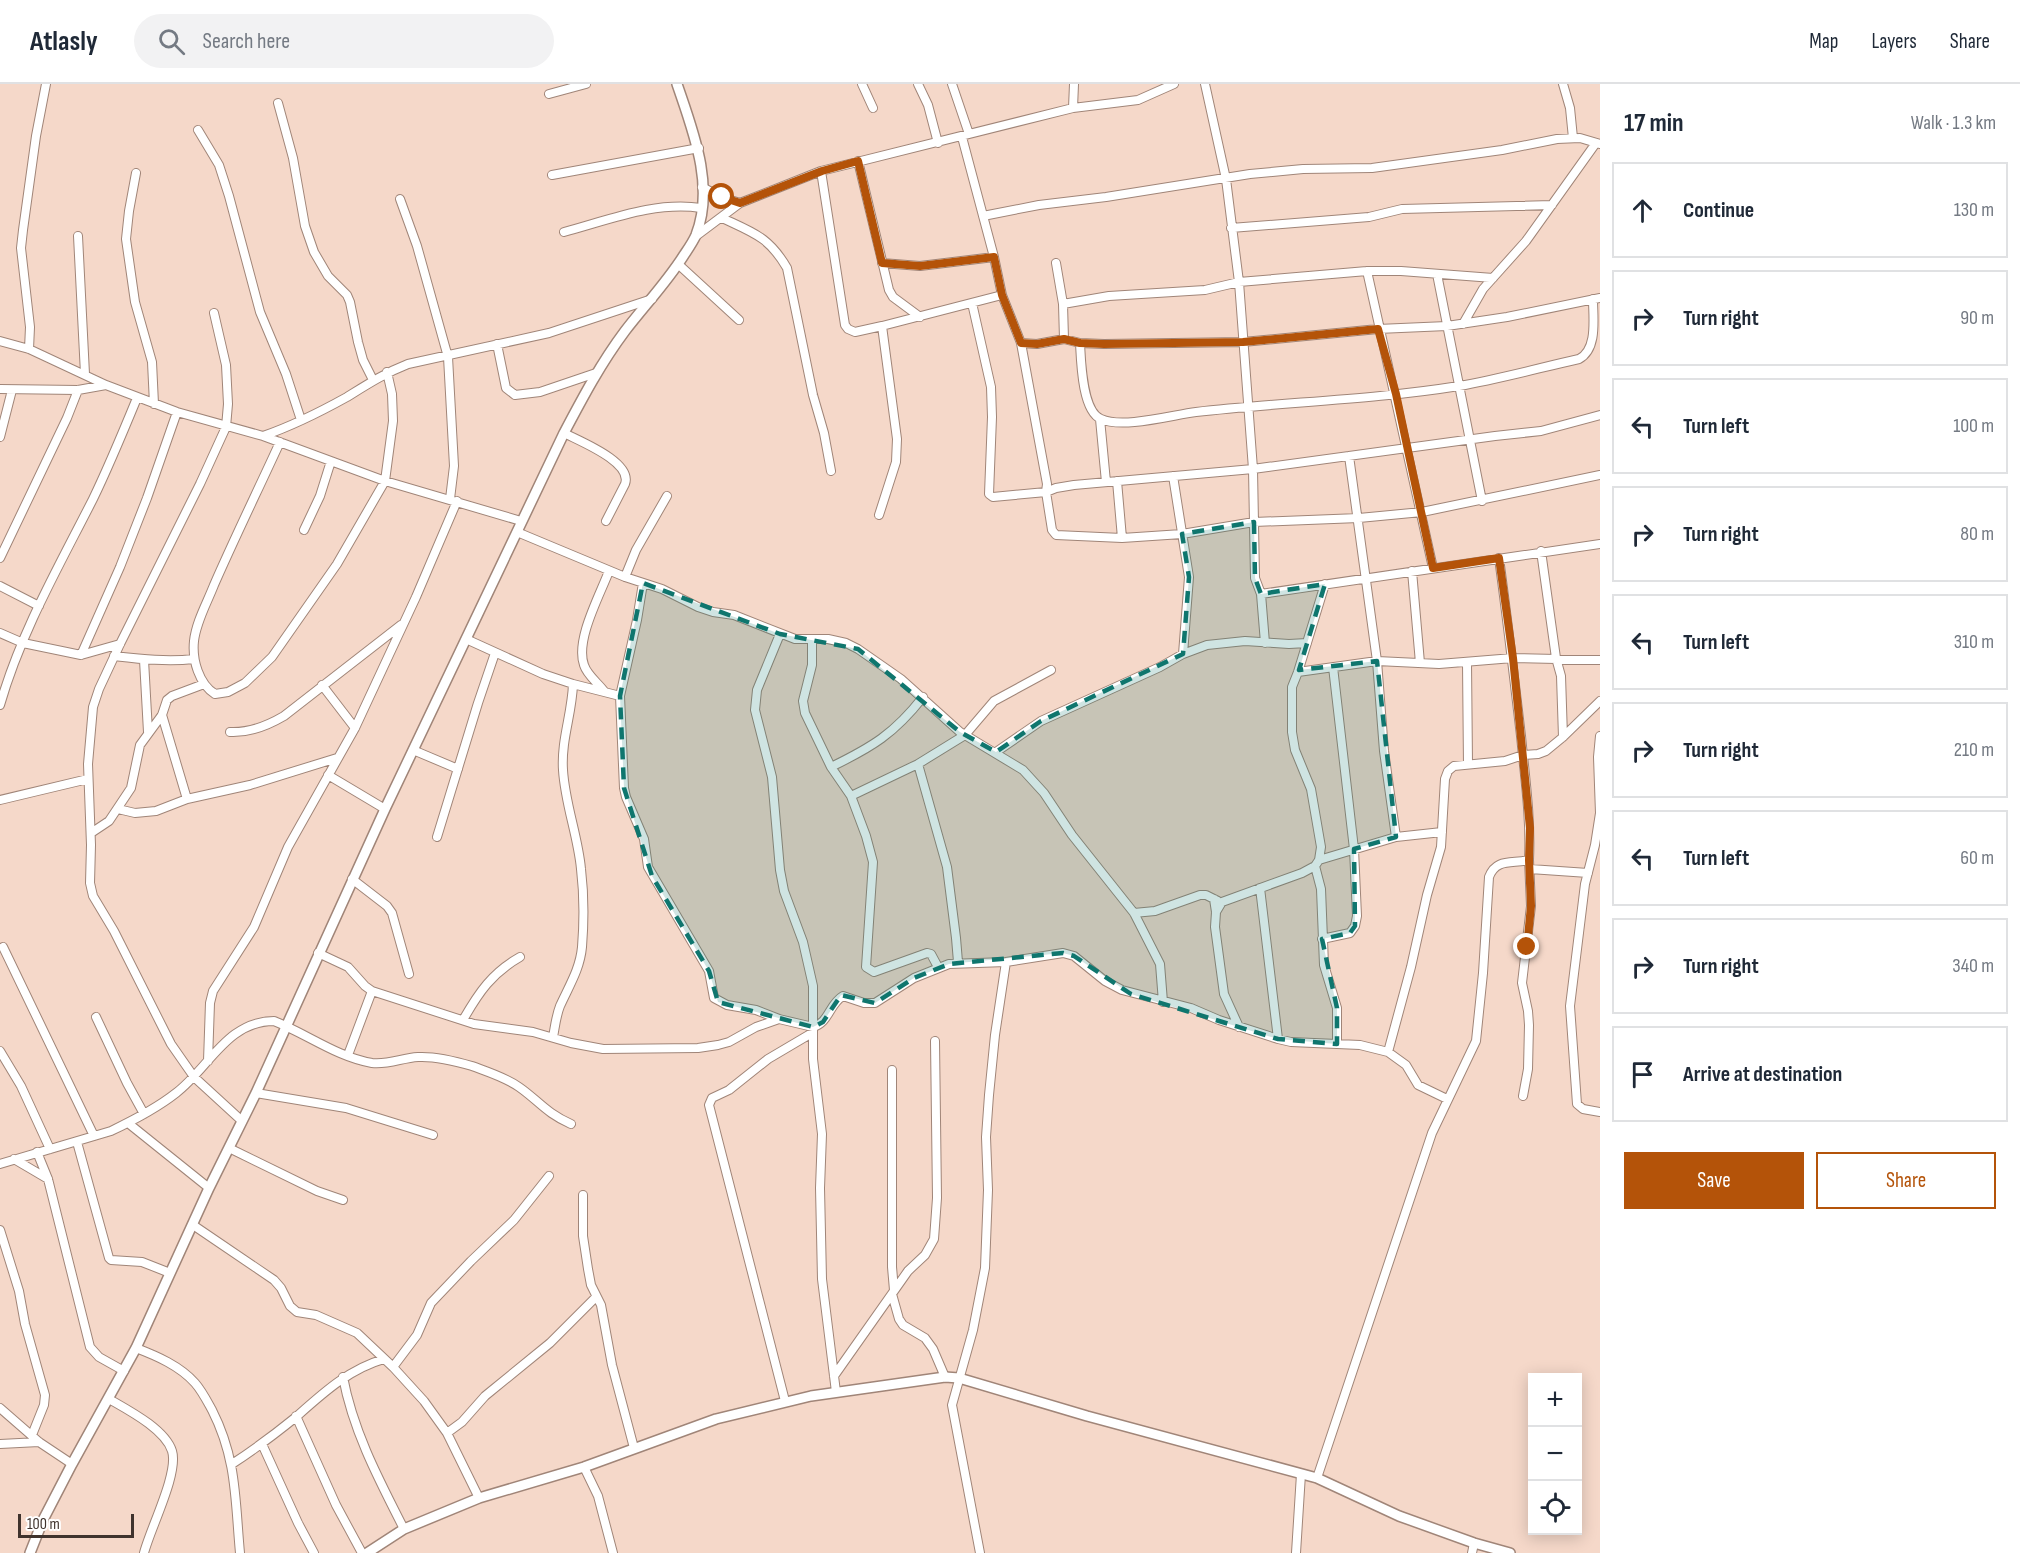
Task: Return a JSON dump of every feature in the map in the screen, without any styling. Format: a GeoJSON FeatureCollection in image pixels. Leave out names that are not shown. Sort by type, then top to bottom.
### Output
{"type":"FeatureCollection","features":[{"type":"Feature","properties":{"kind":"street"},"geometry":{"type":"LineString","coordinates":[[28,350],[29,305],[22,239],[36,136],[46,84]]}},
{"type":"Feature","properties":{"kind":"street"},"geometry":{"type":"LineString","coordinates":[[549,94],[586,84]]}},
{"type":"Feature","properties":{"kind":"street"},"geometry":{"type":"LineString","coordinates":[[30,1553],[43,1520],[136,1348],[256,1093],[352,879],[564,433],[596,373],[626,330],[653,299],[696,236],[702,208],[699,148],[677,84]]}},
{"type":"Feature","properties":{"kind":"street"},"geometry":{"type":"LineString","coordinates":[[862,84],[873,108]]}},
{"type":"Feature","properties":{"kind":"street"},"geometry":{"type":"LineString","coordinates":[[918,84],[938,142]]}},
{"type":"Feature","properties":{"kind":"street"},"geometry":{"type":"LineString","coordinates":[[952,84],[1002,295],[1021,343],[1047,480],[1046,492],[1052,530],[1056,535],[1122,538],[1182,534],[1254,522],[1359,518],[1422,512],[1600,475]]}},
{"type":"Feature","properties":{"kind":"street"},"geometry":{"type":"LineString","coordinates":[[1073,108],[1074,84]]}},
{"type":"Feature","properties":{"kind":"street"},"geometry":{"type":"LineString","coordinates":[[696,236],[740,203],[822,171],[1073,108],[1138,100],[1174,84]]}},
{"type":"Feature","properties":{"kind":"street"},"geometry":{"type":"LineString","coordinates":[[1205,84],[1226,179],[1239,282],[1253,469],[1255,578],[1261,594],[1265,643]]}},
{"type":"Feature","properties":{"kind":"street"},"geometry":{"type":"LineString","coordinates":[[1563,84],[1570,108],[1573,138]]}},
{"type":"Feature","properties":{"kind":"street"},"geometry":{"type":"LineString","coordinates":[[278,103],[293,158],[305,226],[314,252],[328,276],[351,302],[363,360],[373,380]]}},
{"type":"Feature","properties":{"kind":"street"},"geometry":{"type":"LineString","coordinates":[[198,130],[219,165],[230,196],[260,312],[302,420]]}},
{"type":"Feature","properties":{"kind":"street"},"geometry":{"type":"LineString","coordinates":[[983,216],[1038,205],[1250,174],[1303,169],[1372,168],[1502,150],[1557,139],[1580,138],[1598,144],[1516,254],[1476,299],[1463,324]]}},
{"type":"Feature","properties":{"kind":"street"},"geometry":{"type":"LineString","coordinates":[[552,175],[699,148]]}},
{"type":"Feature","properties":{"kind":"street"},"geometry":{"type":"LineString","coordinates":[[858,161],[889,290],[893,297],[920,317]]}},
{"type":"Feature","properties":{"kind":"street"},"geometry":{"type":"LineString","coordinates":[[822,171],[848,329],[855,332],[1002,295]]}},
{"type":"Feature","properties":{"kind":"street"},"geometry":{"type":"LineString","coordinates":[[136,172],[126,239],[135,302],[152,362],[154,404]]}},
{"type":"Feature","properties":{"kind":"street"},"geometry":{"type":"LineString","coordinates":[[702,187],[740,203]]}},
{"type":"Feature","properties":{"kind":"street"},"geometry":{"type":"LineString","coordinates":[[208,1061],[210,1003],[213,991],[254,927],[288,847],[355,728],[402,624],[453,500],[454,466],[448,357],[419,254],[400,199]]}},
{"type":"Feature","properties":{"kind":"street"},"geometry":{"type":"LineString","coordinates":[[564,232],[632,213],[674,205],[702,208]]}},
{"type":"Feature","properties":{"kind":"street"},"geometry":{"type":"LineString","coordinates":[[1231,228],[1369,217],[1402,209],[1552,205]]}},
{"type":"Feature","properties":{"kind":"street"},"geometry":{"type":"LineString","coordinates":[[722,218],[766,240],[787,268],[831,471]]}},
{"type":"Feature","properties":{"kind":"street"},"geometry":{"type":"LineString","coordinates":[[78,236],[85,374]]}},
{"type":"Feature","properties":{"kind":"street"},"geometry":{"type":"LineString","coordinates":[[882,263],[920,266],[994,257]]}},
{"type":"Feature","properties":{"kind":"street"},"geometry":{"type":"LineString","coordinates":[[1056,263],[1063,304],[1064,339]]}},
{"type":"Feature","properties":{"kind":"street"},"geometry":{"type":"LineString","coordinates":[[678,264],[739,320]]}},
{"type":"Feature","properties":{"kind":"street"},"geometry":{"type":"LineString","coordinates":[[1063,304],[1109,296],[1205,290],[1239,282],[1367,271],[1493,278]]}},
{"type":"Feature","properties":{"kind":"street"},"geometry":{"type":"LineString","coordinates":[[1367,271],[1378,329],[1396,394],[1433,568]]}},
{"type":"Feature","properties":{"kind":"street"},"geometry":{"type":"LineString","coordinates":[[1437,274],[1482,501]]}},
{"type":"Feature","properties":{"kind":"street"},"geometry":{"type":"LineString","coordinates":[[263,436],[302,420],[387,372],[408,364],[549,333],[653,299]]}},
{"type":"Feature","properties":{"kind":"street"},"geometry":{"type":"LineString","coordinates":[[1021,343],[1037,344],[1064,339],[1080,343],[1243,342],[1378,329],[1447,326],[1597,299],[1592,343],[1585,356],[1579,359],[1460,386],[1196,412],[1138,421],[1112,422],[1100,419]]}},
{"type":"Feature","properties":{"kind":"street"},"geometry":{"type":"LineString","coordinates":[[972,303],[991,387],[989,494],[993,497],[1046,492],[1065,486],[1253,469],[1541,431],[1600,415]]}},
{"type":"Feature","properties":{"kind":"street"},"geometry":{"type":"LineString","coordinates":[[213,313],[226,365],[228,404],[226,427],[114,656],[93,707],[88,779],[91,833],[90,883],[93,896],[114,930],[171,1044],[194,1077],[243,1121]]}},
{"type":"Feature","properties":{"kind":"street"},"geometry":{"type":"LineString","coordinates":[[879,515],[896,462],[897,439],[882,326]]}},
{"type":"Feature","properties":{"kind":"street"},"geometry":{"type":"LineString","coordinates":[[0,341],[28,350],[106,385],[177,412],[263,436],[386,481],[521,521]]}},
{"type":"Feature","properties":{"kind":"street"},"geometry":{"type":"LineString","coordinates":[[1080,343],[1089,405],[1100,419],[1106,482]]}},
{"type":"Feature","properties":{"kind":"street"},"geometry":{"type":"LineString","coordinates":[[497,344],[506,388],[515,394],[540,392],[596,373]]}},
{"type":"Feature","properties":{"kind":"street"},"geometry":{"type":"LineString","coordinates":[[280,442],[200,619],[194,638],[195,659],[204,684],[215,694],[228,692],[245,683],[272,657],[337,564],[386,481],[393,422],[392,394],[387,372]]}},
{"type":"Feature","properties":{"kind":"street"},"geometry":{"type":"LineString","coordinates":[[0,389],[78,390],[106,385]]}},
{"type":"Feature","properties":{"kind":"street"},"geometry":{"type":"LineString","coordinates":[[0,437],[12,390]]}},
{"type":"Feature","properties":{"kind":"street"},"geometry":{"type":"LineString","coordinates":[[0,558],[67,418],[78,390]]}},
{"type":"Feature","properties":{"kind":"street"},"geometry":{"type":"LineString","coordinates":[[0,705],[39,606],[110,463],[138,398]]}},
{"type":"Feature","properties":{"kind":"street"},"geometry":{"type":"LineString","coordinates":[[81,655],[120,567],[177,412]]}},
{"type":"Feature","properties":{"kind":"street"},"geometry":{"type":"LineString","coordinates":[[564,433],[612,459],[625,471],[627,478],[606,521]]}},
{"type":"Feature","properties":{"kind":"street"},"geometry":{"type":"LineString","coordinates":[[1349,456],[1377,661],[1384,752],[1396,837]]}},
{"type":"Feature","properties":{"kind":"street"},"geometry":{"type":"LineString","coordinates":[[304,530],[320,496],[331,461]]}},
{"type":"Feature","properties":{"kind":"street"},"geometry":{"type":"LineString","coordinates":[[1173,476],[1188,577],[1183,654]]}},
{"type":"Feature","properties":{"kind":"street"},"geometry":{"type":"LineString","coordinates":[[1117,481],[1122,538]]}},
{"type":"Feature","properties":{"kind":"street"},"geometry":{"type":"LineString","coordinates":[[625,577],[636,550],[667,496]]}},
{"type":"Feature","properties":{"kind":"street"},"geometry":{"type":"LineString","coordinates":[[517,532],[609,571],[678,595],[698,607],[734,615],[795,639],[846,643],[858,649],[923,697],[965,735],[996,752],[1033,779],[1072,835],[1134,913],[1160,964],[1162,1002]]}},
{"type":"Feature","properties":{"kind":"street"},"geometry":{"type":"LineString","coordinates":[[1261,594],[1600,544]]}},
{"type":"Feature","properties":{"kind":"street"},"geometry":{"type":"LineString","coordinates":[[1541,551],[1556,658],[1561,676],[1563,737]]}},
{"type":"Feature","properties":{"kind":"street"},"geometry":{"type":"LineString","coordinates":[[1499,558],[1513,658],[1530,828],[1531,906],[1522,975],[1529,1018],[1528,1069],[1523,1096]]}},
{"type":"Feature","properties":{"kind":"street"},"geometry":{"type":"LineString","coordinates":[[604,691],[585,669],[582,642],[609,571]]}},
{"type":"Feature","properties":{"kind":"street"},"geometry":{"type":"LineString","coordinates":[[1412,571],[1420,663]]}},
{"type":"Feature","properties":{"kind":"street"},"geometry":{"type":"LineString","coordinates":[[643,583],[620,696],[624,788],[644,839],[648,867],[709,971],[714,998],[727,1005],[756,1010],[813,1030]]}},
{"type":"Feature","properties":{"kind":"street"},"geometry":{"type":"LineString","coordinates":[[1325,584],[1292,687],[1292,732],[1295,750],[1311,789],[1321,847],[1317,863],[1321,889],[1322,939],[1327,981],[1337,1008],[1337,1044]]}},
{"type":"Feature","properties":{"kind":"street"},"geometry":{"type":"LineString","coordinates":[[0,586],[39,606]]}},
{"type":"Feature","properties":{"kind":"street"},"geometry":{"type":"LineString","coordinates":[[230,732],[246,732],[267,726],[284,716],[402,624]]}},
{"type":"Feature","properties":{"kind":"street"},"geometry":{"type":"LineString","coordinates":[[0,633],[23,643],[81,655],[120,644]]}},
{"type":"Feature","properties":{"kind":"street"},"geometry":{"type":"LineString","coordinates":[[780,634],[757,690],[755,710],[772,777],[784,891],[803,942],[813,986],[814,1071],[822,1134],[820,1188],[822,1279],[836,1392]]}},
{"type":"Feature","properties":{"kind":"street"},"geometry":{"type":"LineString","coordinates":[[466,639],[543,674],[620,696]]}},
{"type":"Feature","properties":{"kind":"street"},"geometry":{"type":"LineString","coordinates":[[812,639],[812,664],[803,701],[804,713],[831,767],[851,796],[873,862],[866,967],[869,971],[874,972],[927,953],[931,954],[938,967]]}},
{"type":"Feature","properties":{"kind":"street"},"geometry":{"type":"LineString","coordinates":[[996,752],[1041,720],[1207,645],[1226,641],[1307,643]]}},
{"type":"Feature","properties":{"kind":"street"},"geometry":{"type":"LineString","coordinates":[[437,837],[495,653]]}},
{"type":"Feature","properties":{"kind":"street"},"geometry":{"type":"LineString","coordinates":[[114,656],[144,660],[195,659]]}},
{"type":"Feature","properties":{"kind":"street"},"geometry":{"type":"LineString","coordinates":[[1298,672],[1377,661],[1467,663],[1513,658],[1600,660]]}},
{"type":"Feature","properties":{"kind":"street"},"geometry":{"type":"LineString","coordinates":[[144,660],[148,732]]}},
{"type":"Feature","properties":{"kind":"street"},"geometry":{"type":"LineString","coordinates":[[1467,663],[1468,764]]}},
{"type":"Feature","properties":{"kind":"street"},"geometry":{"type":"LineString","coordinates":[[1322,939],[1350,933],[1355,926],[1357,916],[1354,849],[1333,667]]}},
{"type":"Feature","properties":{"kind":"street"},"geometry":{"type":"LineString","coordinates":[[851,796],[918,764],[965,735],[994,700],[1051,670]]}},
{"type":"Feature","properties":{"kind":"street"},"geometry":{"type":"LineString","coordinates":[[91,833],[109,821],[131,788],[140,745],[162,716],[169,698],[204,684]]}},
{"type":"Feature","properties":{"kind":"street"},"geometry":{"type":"LineString","coordinates":[[553,1037],[556,1017],[572,985],[582,949],[582,869],[571,825],[562,762],[562,750],[572,705],[573,684]]}},
{"type":"Feature","properties":{"kind":"street"},"geometry":{"type":"LineString","coordinates":[[322,685],[355,728]]}},
{"type":"Feature","properties":{"kind":"street"},"geometry":{"type":"LineString","coordinates":[[831,767],[887,736],[923,697]]}},
{"type":"Feature","properties":{"kind":"street"},"geometry":{"type":"LineString","coordinates":[[1388,1052],[1411,968],[1427,895],[1442,847],[1444,786],[1448,771],[1454,766],[1505,761],[1546,751],[1600,701]]}},
{"type":"Feature","properties":{"kind":"street"},"geometry":{"type":"LineString","coordinates":[[162,716],[187,799]]}},
{"type":"Feature","properties":{"kind":"street"},"geometry":{"type":"LineString","coordinates":[[1600,736],[1598,757],[1600,813],[1582,905],[1570,1006],[1577,1104],[1583,1109],[1600,1112]]}},
{"type":"Feature","properties":{"kind":"street"},"geometry":{"type":"LineString","coordinates":[[413,750],[458,769]]}},
{"type":"Feature","properties":{"kind":"street"},"geometry":{"type":"LineString","coordinates":[[118,809],[135,813],[156,811],[187,799],[250,785],[337,758]]}},
{"type":"Feature","properties":{"kind":"street"},"geometry":{"type":"LineString","coordinates":[[918,764],[946,867],[958,962]]}},
{"type":"Feature","properties":{"kind":"street"},"geometry":{"type":"LineString","coordinates":[[328,775],[385,809]]}},
{"type":"Feature","properties":{"kind":"street"},"geometry":{"type":"LineString","coordinates":[[0,800],[88,779]]}},
{"type":"Feature","properties":{"kind":"street"},"geometry":{"type":"LineString","coordinates":[[1216,912],[1222,902],[1354,849],[1396,837],[1442,832]]}},
{"type":"Feature","properties":{"kind":"street"},"geometry":{"type":"LineString","coordinates":[[1317,1478],[1432,1133],[1476,1041],[1483,973],[1488,877],[1496,865],[1503,862],[1529,860]]}},
{"type":"Feature","properties":{"kind":"street"},"geometry":{"type":"LineString","coordinates":[[1530,869],[1588,873]]}},
{"type":"Feature","properties":{"kind":"street"},"geometry":{"type":"LineString","coordinates":[[352,879],[387,906],[392,913],[409,974]]}},
{"type":"Feature","properties":{"kind":"street"},"geometry":{"type":"LineString","coordinates":[[1260,888],[1278,1039]]}},
{"type":"Feature","properties":{"kind":"street"},"geometry":{"type":"LineString","coordinates":[[1134,913],[1155,912],[1200,895],[1206,895],[1222,902]]}},
{"type":"Feature","properties":{"kind":"street"},"geometry":{"type":"LineString","coordinates":[[1214,899],[1215,927],[1224,994],[1239,1027]]}},
{"type":"Feature","properties":{"kind":"street"},"geometry":{"type":"LineString","coordinates":[[3,947],[94,1136]]}},
{"type":"Feature","properties":{"kind":"street"},"geometry":{"type":"LineString","coordinates":[[318,953],[348,967],[365,987],[372,991],[474,1024],[533,1032],[603,1049],[698,1048],[729,1042],[756,1027],[779,1019]]}},
{"type":"Feature","properties":{"kind":"street"},"geometry":{"type":"LineString","coordinates":[[785,1401],[709,1105],[712,1098],[729,1090],[768,1059],[823,1022],[832,1005],[843,996],[875,1004],[914,978],[938,967],[958,962],[1006,962],[1063,953],[1074,956],[1113,986],[1162,1002],[1191,1008],[1278,1039],[1291,1042],[1360,1045],[1388,1052],[1406,1065],[1418,1085],[1447,1099]]}},
{"type":"Feature","properties":{"kind":"street"},"geometry":{"type":"LineString","coordinates":[[463,1020],[483,987],[495,974],[520,957]]}},
{"type":"Feature","properties":{"kind":"street"},"geometry":{"type":"LineString","coordinates":[[980,1553],[952,1405],[973,1330],[985,1268],[988,1201],[986,1137],[995,1035],[1006,962]]}},
{"type":"Feature","properties":{"kind":"street"},"geometry":{"type":"LineString","coordinates":[[348,1055],[372,991]]}},
{"type":"Feature","properties":{"kind":"street"},"geometry":{"type":"LineString","coordinates":[[96,1017],[144,1114]]}},
{"type":"Feature","properties":{"kind":"street"},"geometry":{"type":"LineString","coordinates":[[0,1164],[77,1142],[128,1123],[176,1093],[237,1032],[252,1024],[274,1021],[348,1055],[373,1063],[394,1063],[417,1057],[436,1058],[471,1066],[508,1081],[545,1110],[571,1124]]}},
{"type":"Feature","properties":{"kind":"street"},"geometry":{"type":"LineString","coordinates":[[834,1376],[908,1271],[925,1255],[934,1239],[937,1198],[935,1041]]}},
{"type":"Feature","properties":{"kind":"street"},"geometry":{"type":"LineString","coordinates":[[0,1051],[21,1086],[50,1149]]}},
{"type":"Feature","properties":{"kind":"street"},"geometry":{"type":"LineString","coordinates":[[892,1070],[893,1292],[899,1319],[903,1325],[925,1338],[945,1377]]}},
{"type":"Feature","properties":{"kind":"street"},"geometry":{"type":"LineString","coordinates":[[256,1093],[346,1108],[433,1135]]}},
{"type":"Feature","properties":{"kind":"street"},"geometry":{"type":"LineString","coordinates":[[128,1123],[210,1188]]}},
{"type":"Feature","properties":{"kind":"street"},"geometry":{"type":"LineString","coordinates":[[77,1142],[109,1258],[142,1262],[170,1273]]}},
{"type":"Feature","properties":{"kind":"street"},"geometry":{"type":"LineString","coordinates":[[230,1148],[317,1191],[343,1200]]}},
{"type":"Feature","properties":{"kind":"street"},"geometry":{"type":"LineString","coordinates":[[38,1152],[48,1179],[90,1347],[99,1357],[124,1371]]}},
{"type":"Feature","properties":{"kind":"street"},"geometry":{"type":"LineString","coordinates":[[14,1159],[48,1179]]}},
{"type":"Feature","properties":{"kind":"street"},"geometry":{"type":"LineString","coordinates":[[393,1367],[417,1335],[431,1303],[514,1220],[549,1176]]}},
{"type":"Feature","properties":{"kind":"street"},"geometry":{"type":"LineString","coordinates":[[584,1195],[583,1236],[591,1285],[601,1305],[612,1365],[634,1448]]}},
{"type":"Feature","properties":{"kind":"street"},"geometry":{"type":"LineString","coordinates":[[193,1226],[244,1258],[278,1284],[290,1306],[297,1312],[316,1315],[357,1333],[393,1367],[424,1401],[447,1433],[479,1498]]}},
{"type":"Feature","properties":{"kind":"street"},"geometry":{"type":"LineString","coordinates":[[0,1230],[19,1291],[25,1324],[45,1395],[44,1405],[32,1435]]}},
{"type":"Feature","properties":{"kind":"street"},"geometry":{"type":"LineString","coordinates":[[447,1433],[462,1422],[485,1396],[550,1343],[596,1297]]}},
{"type":"Feature","properties":{"kind":"street"},"geometry":{"type":"LineString","coordinates":[[136,1348],[165,1361],[195,1383],[221,1428],[232,1464],[240,1553]]}},
{"type":"Feature","properties":{"kind":"street"},"geometry":{"type":"LineString","coordinates":[[232,1464],[262,1444],[343,1377],[369,1363],[384,1359]]}},
{"type":"Feature","properties":{"kind":"street"},"geometry":{"type":"LineString","coordinates":[[343,1377],[354,1422],[375,1473],[404,1528]]}},
{"type":"Feature","properties":{"kind":"street"},"geometry":{"type":"LineString","coordinates":[[367,1553],[404,1528],[479,1498],[584,1467],[716,1419],[785,1401],[945,1377],[959,1378],[1087,1416],[1317,1478],[1473,1548],[1510,1553]]}},
{"type":"Feature","properties":{"kind":"street"},"geometry":{"type":"LineString","coordinates":[[109,1399],[142,1419],[161,1435],[172,1451],[172,1468],[144,1553]]}},
{"type":"Feature","properties":{"kind":"street"},"geometry":{"type":"LineString","coordinates":[[0,1408],[39,1442],[72,1464]]}},
{"type":"Feature","properties":{"kind":"street"},"geometry":{"type":"LineString","coordinates":[[296,1416],[336,1505],[362,1553]]}},
{"type":"Feature","properties":{"kind":"street"},"geometry":{"type":"LineString","coordinates":[[0,1443],[39,1442]]}},
{"type":"Feature","properties":{"kind":"street"},"geometry":{"type":"LineString","coordinates":[[262,1444],[314,1553]]}},
{"type":"Feature","properties":{"kind":"street"},"geometry":{"type":"LineString","coordinates":[[584,1467],[598,1496],[613,1553]]}},
{"type":"Feature","properties":{"kind":"street"},"geometry":{"type":"LineString","coordinates":[[1296,1553],[1301,1474]]}},
{"type":"Feature","properties":{"kind":"highlighted area"},"geometry":{"type":"Polygon","coordinates":[[[1254,522],[1255,578],[1261,594],[1325,584],[1299,670],[1377,661],[1396,837],[1354,849],[1355,926],[1350,933],[1322,939],[1337,1008],[1337,1044],[1278,1039],[1131,994],[1074,956],[1063,953],[949,964],[914,978],[875,1003],[841,995],[823,1022],[813,1027],[718,1002],[709,971],[652,876],[624,788],[620,696],[643,583],[780,634],[858,649],[960,732],[996,752],[1041,721],[1183,654],[1189,577],[1182,534],[1254,522]]]}},
{"type":"Feature","properties":{"kind":"route"},"geometry":{"type":"LineString","coordinates":[[722,197],[740,203],[822,171],[858,161],[882,263],[920,266],[994,257],[1002,295],[1021,343],[1032,345],[1064,339],[1080,343],[1104,344],[1243,342],[1378,329],[1396,394],[1433,568],[1499,558],[1513,658],[1530,828],[1531,906],[1527,947]]}}]}
